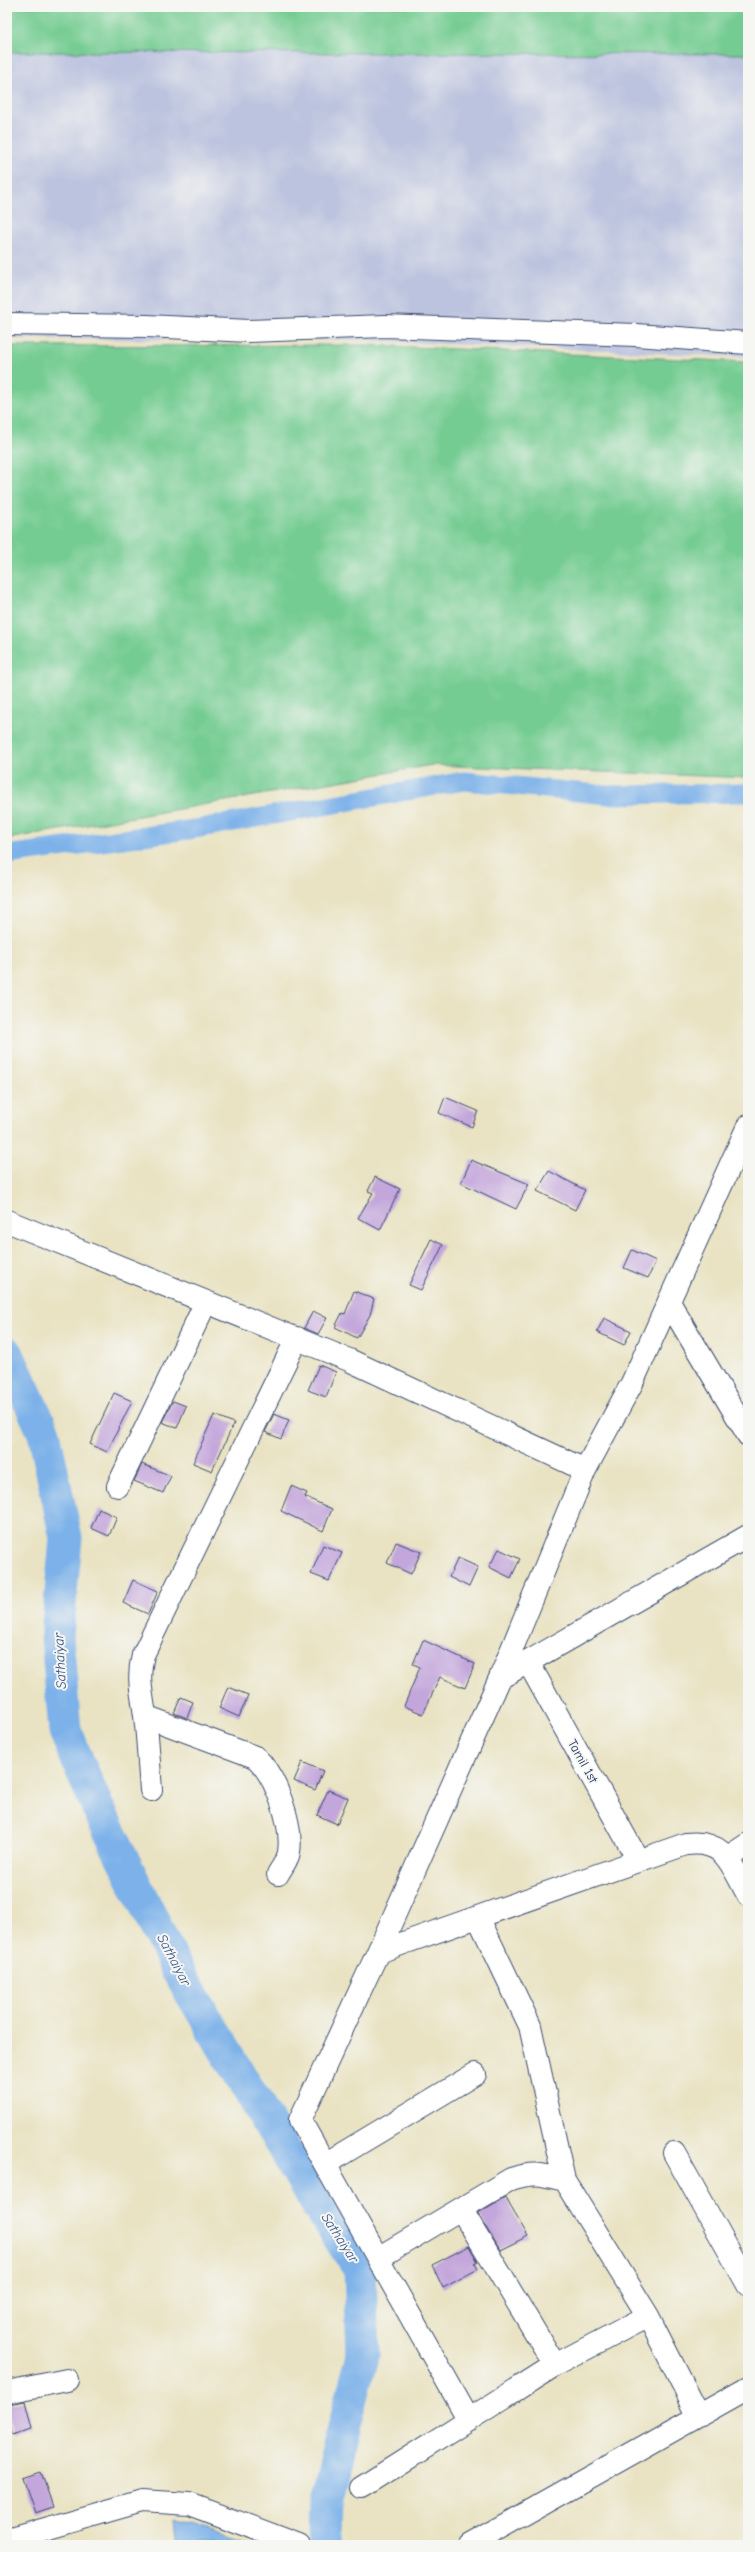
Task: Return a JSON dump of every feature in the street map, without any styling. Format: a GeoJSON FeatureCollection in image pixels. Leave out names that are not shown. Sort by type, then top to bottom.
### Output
{"type":"FeatureCollection","features":[{"type":"Feature","properties":{"kind":"street"},"geometry":{"type":"LineString","coordinates":[[7,324],[147,326],[249,331],[385,326],[636,335],[748,343]]}},
{"type":"Feature","properties":{"kind":"street"},"geometry":{"type":"LineString","coordinates":[[469,2420],[300,2120],[378,1952],[500,1678],[585,1470],[632,1383],[748,1126]]}},
{"type":"Feature","properties":{"kind":"street"},"geometry":{"type":"LineString","coordinates":[[7,1220],[296,1338],[432,1397],[585,1470]]}},
{"type":"Feature","properties":{"kind":"street"},"geometry":{"type":"LineString","coordinates":[[118,1486],[206,1302]]}},
{"type":"Feature","properties":{"kind":"street"},"geometry":{"type":"LineString","coordinates":[[669,1302],[747,1432]]}},
{"type":"Feature","properties":{"kind":"street"},"geometry":{"type":"LineString","coordinates":[[151,1790],[145,1716],[139,1673],[143,1655],[296,1338]]}},
{"type":"Feature","properties":{"kind":"street"},"geometry":{"type":"LineString","coordinates":[[500,1678],[748,1536]]}},
{"type":"Feature","properties":{"kind":"street","name":"Tamil 1st"},"geometry":{"type":"LineString","coordinates":[[528,1662],[638,1860]]}},
{"type":"Feature","properties":{"kind":"street"},"geometry":{"type":"LineString","coordinates":[[145,1716],[255,1757],[266,1766],[272,1777],[290,1840],[289,1854],[278,1874]]}},
{"type":"Feature","properties":{"kind":"street"},"geometry":{"type":"LineString","coordinates":[[378,1952],[686,1844],[703,1842],[716,1846],[726,1858],[748,1895]]}},
{"type":"Feature","properties":{"kind":"street"},"geometry":{"type":"LineString","coordinates":[[726,1858],[748,1844]]}},
{"type":"Feature","properties":{"kind":"street"},"geometry":{"type":"LineString","coordinates":[[478,1917],[530,2026],[564,2180],[648,2316],[699,2416]]}},
{"type":"Feature","properties":{"kind":"street"},"geometry":{"type":"LineString","coordinates":[[325,2164],[475,2074]]}},
{"type":"Feature","properties":{"kind":"street"},"geometry":{"type":"LineString","coordinates":[[674,2153],[748,2285]]}},
{"type":"Feature","properties":{"kind":"street"},"geometry":{"type":"LineString","coordinates":[[378,2258],[511,2179],[532,2173],[564,2180]]}},
{"type":"Feature","properties":{"kind":"street"},"geometry":{"type":"LineString","coordinates":[[461,2208],[555,2366]]}},
{"type":"Feature","properties":{"kind":"street"},"geometry":{"type":"LineString","coordinates":[[360,2488],[555,2366],[648,2316]]}},
{"type":"Feature","properties":{"kind":"street"},"geometry":{"type":"LineString","coordinates":[[7,2391],[67,2380]]}},
{"type":"Feature","properties":{"kind":"street"},"geometry":{"type":"LineString","coordinates":[[469,2545],[748,2388]]}},
{"type":"Feature","properties":{"kind":"street"},"geometry":{"type":"LineString","coordinates":[[7,2540],[142,2501],[189,2504],[296,2543]]}},
{"type":"Feature","properties":{"kind":"shaded area"},"geometry":{"type":"Polygon","coordinates":[[[7,7],[748,7],[748,357],[356,340],[7,339],[7,7]]]}},
{"type":"Feature","properties":{"kind":"green space"},"geometry":{"type":"Polygon","coordinates":[[[7,7],[748,7],[748,54],[7,52],[7,7]]]}},
{"type":"Feature","properties":{"kind":"green space"},"geometry":{"type":"Polygon","coordinates":[[[367,345],[748,362],[748,778],[432,765],[7,839],[7,346],[367,345]]]}},
{"type":"Feature","properties":{"kind":"water"},"geometry":{"type":"Polygon","coordinates":[[[174,2521],[246,2545],[176,2545],[174,2521]]]}},
{"type":"Feature","properties":{"kind":"building"},"geometry":{"type":"Polygon","coordinates":[[[445,1097],[478,1111],[472,1127],[439,1113],[445,1097]]]}},
{"type":"Feature","properties":{"kind":"building"},"geometry":{"type":"Polygon","coordinates":[[[471,1160],[529,1184],[516,1209],[461,1183],[471,1160]]]}},
{"type":"Feature","properties":{"kind":"building"},"geometry":{"type":"Polygon","coordinates":[[[549,1171],[585,1190],[575,1210],[537,1191],[549,1171]]]}},
{"type":"Feature","properties":{"kind":"building"},"geometry":{"type":"Polygon","coordinates":[[[375,1177],[400,1189],[380,1230],[358,1218],[373,1193],[368,1191],[375,1177]]]}},
{"type":"Feature","properties":{"kind":"building"},"geometry":{"type":"Polygon","coordinates":[[[431,1239],[443,1245],[421,1290],[409,1285],[431,1239]]]}},
{"type":"Feature","properties":{"kind":"building"},"geometry":{"type":"Polygon","coordinates":[[[632,1250],[656,1261],[648,1278],[624,1268],[632,1250]]]}},
{"type":"Feature","properties":{"kind":"building"},"geometry":{"type":"Polygon","coordinates":[[[354,1291],[374,1299],[370,1315],[357,1338],[335,1327],[342,1313],[345,1314],[354,1291]]]}},
{"type":"Feature","properties":{"kind":"building"},"geometry":{"type":"Polygon","coordinates":[[[313,1311],[327,1318],[318,1334],[304,1328],[313,1311]]]}},
{"type":"Feature","properties":{"kind":"building"},"geometry":{"type":"Polygon","coordinates":[[[604,1318],[631,1331],[624,1345],[597,1332],[604,1318]]]}},
{"type":"Feature","properties":{"kind":"building"},"geometry":{"type":"Polygon","coordinates":[[[319,1365],[336,1372],[326,1397],[308,1390],[319,1365]]]}},
{"type":"Feature","properties":{"kind":"building"},"geometry":{"type":"Polygon","coordinates":[[[114,1393],[132,1401],[107,1452],[90,1444],[114,1393]]]}},
{"type":"Feature","properties":{"kind":"building"},"geometry":{"type":"Polygon","coordinates":[[[173,1401],[186,1406],[177,1428],[162,1422],[173,1401]]]}},
{"type":"Feature","properties":{"kind":"building"},"geometry":{"type":"Polygon","coordinates":[[[274,1414],[289,1420],[281,1439],[265,1432],[274,1414]]]}},
{"type":"Feature","properties":{"kind":"building"},"geometry":{"type":"Polygon","coordinates":[[[214,1415],[234,1423],[212,1471],[193,1463],[214,1415]]]}},
{"type":"Feature","properties":{"kind":"building"},"geometry":{"type":"Polygon","coordinates":[[[142,1464],[171,1476],[163,1493],[134,1481],[142,1464]]]}},
{"type":"Feature","properties":{"kind":"building"},"geometry":{"type":"Polygon","coordinates":[[[291,1486],[307,1493],[305,1497],[332,1509],[323,1531],[281,1511],[291,1486]]]}},
{"type":"Feature","properties":{"kind":"building"},"geometry":{"type":"Polygon","coordinates":[[[99,1509],[117,1517],[109,1536],[91,1528],[99,1509]]]}},
{"type":"Feature","properties":{"kind":"building"},"geometry":{"type":"Polygon","coordinates":[[[396,1542],[421,1552],[411,1574],[387,1563],[396,1542]]]}},
{"type":"Feature","properties":{"kind":"building"},"geometry":{"type":"Polygon","coordinates":[[[323,1545],[342,1553],[329,1581],[311,1574],[323,1545]]]}},
{"type":"Feature","properties":{"kind":"building"},"geometry":{"type":"Polygon","coordinates":[[[499,1549],[520,1559],[511,1578],[489,1567],[499,1549]]]}},
{"type":"Feature","properties":{"kind":"building"},"geometry":{"type":"Polygon","coordinates":[[[458,1558],[478,1567],[469,1587],[449,1577],[458,1558]]]}},
{"type":"Feature","properties":{"kind":"building"},"geometry":{"type":"Polygon","coordinates":[[[133,1580],[158,1591],[148,1614],[123,1603],[133,1580]]]}},
{"type":"Feature","properties":{"kind":"building"},"geometry":{"type":"Polygon","coordinates":[[[423,1640],[475,1664],[465,1688],[440,1677],[423,1714],[404,1706],[420,1667],[413,1664],[423,1640]]]}},
{"type":"Feature","properties":{"kind":"building"},"geometry":{"type":"Polygon","coordinates":[[[228,1687],[248,1695],[239,1717],[219,1708],[228,1687]]]}},
{"type":"Feature","properties":{"kind":"building"},"geometry":{"type":"Polygon","coordinates":[[[181,1697],[193,1702],[187,1718],[174,1713],[181,1697]]]}},
{"type":"Feature","properties":{"kind":"building"},"geometry":{"type":"Polygon","coordinates":[[[302,1762],[323,1771],[315,1790],[294,1781],[302,1762]]]}},
{"type":"Feature","properties":{"kind":"building"},"geometry":{"type":"Polygon","coordinates":[[[328,1790],[348,1798],[337,1824],[317,1815],[328,1790]]]}},
{"type":"Feature","properties":{"kind":"building"},"geometry":{"type":"Polygon","coordinates":[[[505,2197],[528,2236],[500,2250],[478,2213],[505,2197]]]}},
{"type":"Feature","properties":{"kind":"building"},"geometry":{"type":"Polygon","coordinates":[[[469,2246],[478,2262],[475,2264],[478,2269],[443,2288],[432,2265],[469,2246]]]}},
{"type":"Feature","properties":{"kind":"building"},"geometry":{"type":"Polygon","coordinates":[[[25,2401],[32,2429],[12,2435],[7,2404],[25,2401]]]}},
{"type":"Feature","properties":{"kind":"building"},"geometry":{"type":"Polygon","coordinates":[[[41,2472],[53,2507],[35,2513],[23,2478],[41,2472]]]}},
{"type":"Feature","properties":{"kind":"waterway"},"geometry":{"type":"LineString","coordinates":[[7,855],[195,829],[464,781],[608,795],[748,793]]}},
{"type":"Feature","properties":{"kind":"waterway","name":"Sathaiyar"},"geometry":{"type":"LineString","coordinates":[[7,1353],[44,1433],[66,1538],[57,1636],[65,1731],[97,1806],[176,1968],[315,2201],[360,2270],[363,2355],[326,2497],[325,2545]]}}]}
